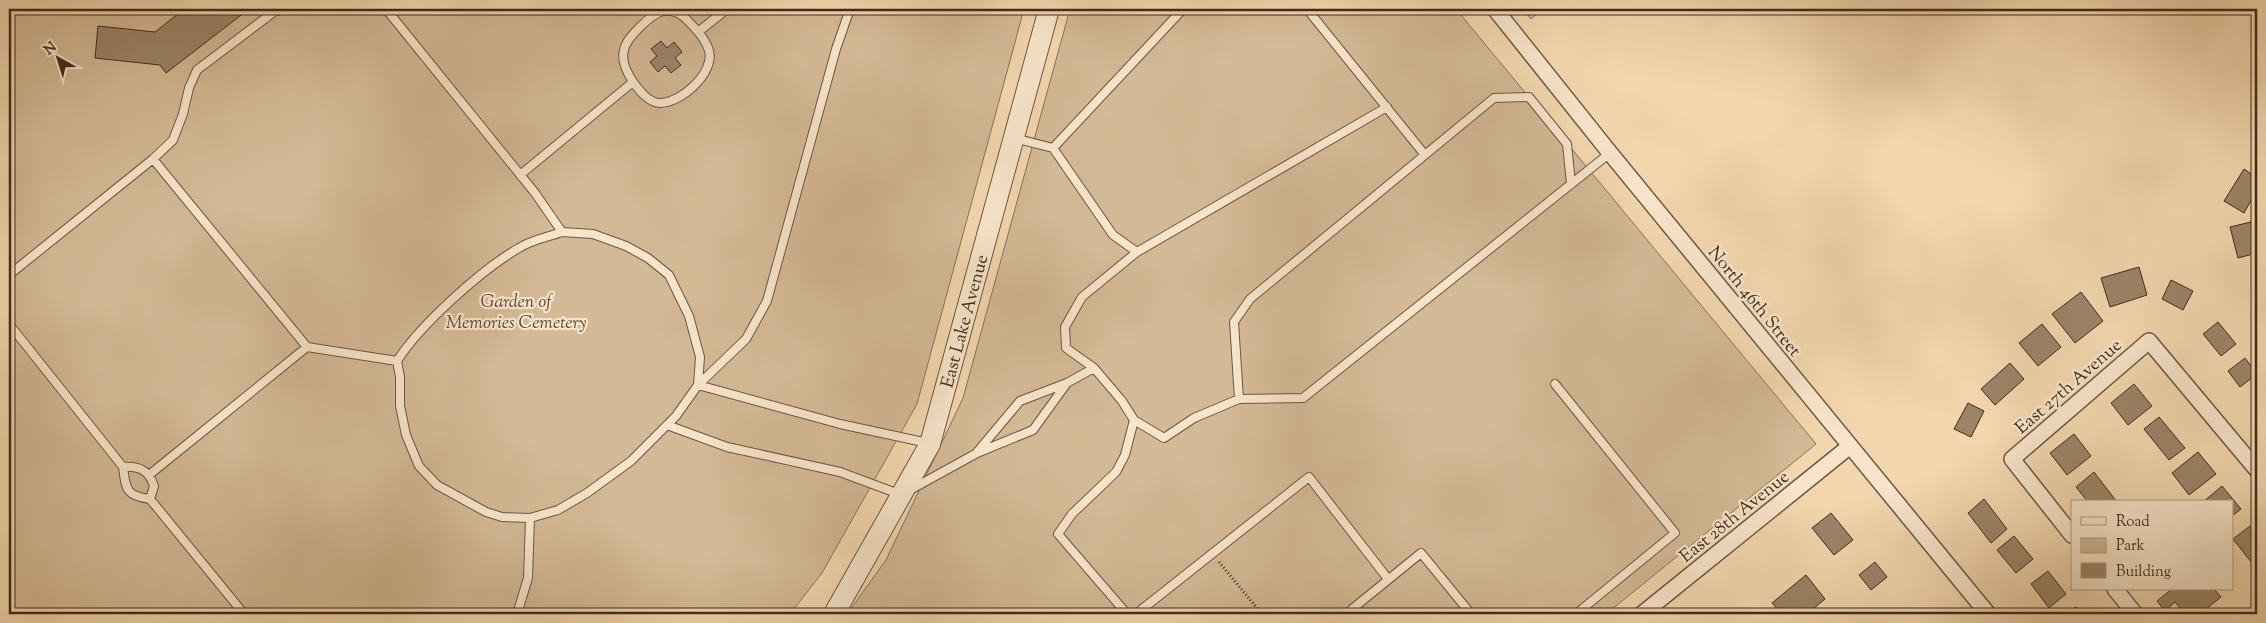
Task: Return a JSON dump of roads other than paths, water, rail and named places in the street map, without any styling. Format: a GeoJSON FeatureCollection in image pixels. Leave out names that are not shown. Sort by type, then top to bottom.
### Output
{"type":"FeatureCollection","features":[{"type":"Feature","properties":{"kind":"street","name":"East Lake Avenue"},"geometry":{"type":"LineString","coordinates":[[834,614],[930,444],[1049,9]]}},
{"type":"Feature","properties":{"kind":"street","name":"North 46th Street"},"geometry":{"type":"LineString","coordinates":[[1495,9],[1610,153],[1988,614]]}},
{"type":"Feature","properties":{"kind":"street","name":"East 27th Avenue"},"geometry":{"type":"LineString","coordinates":[[2071,534],[2012,460],[2149,341],[2257,470]]}},
{"type":"Feature","properties":{"kind":"street","name":"East 28th Avenue"},"geometry":{"type":"LineString","coordinates":[[1642,614],[1850,446]]}},
{"type":"Feature","properties":{"kind":"street"},"geometry":{"type":"LineString","coordinates":[[2116,590],[2135,614]]}},
{"type":"Feature","properties":{"kind":"lane"},"geometry":{"type":"LineString","coordinates":[[9,275],[153,160],[173,140],[183,114],[189,88],[197,70],[275,11],[287,9]]}},
{"type":"Feature","properties":{"kind":"lane"},"geometry":{"type":"LineString","coordinates":[[386,9],[520,175],[562,232]]}},
{"type":"Feature","properties":{"kind":"lane"},"geometry":{"type":"LineString","coordinates":[[698,32],[727,9]]}},
{"type":"Feature","properties":{"kind":"lane"},"geometry":{"type":"LineString","coordinates":[[698,385],[700,357],[689,316],[669,275],[648,258],[626,246],[593,234],[562,232],[520,247],[492,266],[427,325],[404,349],[397,361],[400,377],[400,406],[406,435],[419,466],[437,485],[486,512],[502,517],[530,518],[558,510],[587,494],[631,461],[667,425],[698,385],[746,339],[768,301],[836,49],[850,9]]}},
{"type":"Feature","properties":{"kind":"lane"},"geometry":{"type":"LineString","coordinates":[[1053,148],[1183,9]]}},
{"type":"Feature","properties":{"kind":"lane"},"geometry":{"type":"LineString","coordinates":[[1307,9],[1425,155]]}},
{"type":"Feature","properties":{"kind":"lane"},"geometry":{"type":"LineString","coordinates":[[662,11],[674,11],[686,18],[710,51],[709,66],[701,78],[674,100],[658,103],[644,96],[633,82],[624,66],[623,51],[628,38],[662,11]]}},
{"type":"Feature","properties":{"kind":"lane"},"geometry":{"type":"LineString","coordinates":[[520,175],[633,82]]}},
{"type":"Feature","properties":{"kind":"lane"},"geometry":{"type":"LineString","coordinates":[[1239,399],[1234,322],[1250,299],[1494,98],[1528,97],[1567,144],[1571,184]]}},
{"type":"Feature","properties":{"kind":"lane"},"geometry":{"type":"LineString","coordinates":[[1387,107],[1137,252],[1082,297],[1065,327],[1066,348],[1094,368],[1122,400],[1134,420],[1164,438],[1194,418],[1239,399],[1303,398],[1610,153]]}},
{"type":"Feature","properties":{"kind":"lane"},"geometry":{"type":"LineString","coordinates":[[1014,138],[1053,148],[1113,235],[1137,252]]}},
{"type":"Feature","properties":{"kind":"lane"},"geometry":{"type":"LineString","coordinates":[[153,160],[307,347],[397,361]]}},
{"type":"Feature","properties":{"kind":"lane"},"geometry":{"type":"LineString","coordinates":[[9,324],[123,467],[125,485],[131,493],[141,498],[150,499],[244,614]]}},
{"type":"Feature","properties":{"kind":"lane"},"geometry":{"type":"LineString","coordinates":[[149,475],[307,347]]}},
{"type":"Feature","properties":{"kind":"lane"},"geometry":{"type":"LineString","coordinates":[[977,453],[1020,401],[1066,383],[1094,368]]}},
{"type":"Feature","properties":{"kind":"lane"},"geometry":{"type":"LineString","coordinates":[[667,425],[727,447],[840,472],[902,495],[977,453],[1033,430],[1066,383]]}},
{"type":"Feature","properties":{"kind":"lane"},"geometry":{"type":"LineString","coordinates":[[1555,384],[1675,533],[1576,614]]}},
{"type":"Feature","properties":{"kind":"lane"},"geometry":{"type":"LineString","coordinates":[[698,385],[840,424],[930,444]]}},
{"type":"Feature","properties":{"kind":"lane"},"geometry":{"type":"LineString","coordinates":[[1127,614],[1058,534],[1072,514],[1116,472],[1125,455],[1134,420]]}},
{"type":"Feature","properties":{"kind":"lane"},"geometry":{"type":"LineString","coordinates":[[123,467],[135,466],[149,475],[154,486],[150,499]]}},
{"type":"Feature","properties":{"kind":"lane"},"geometry":{"type":"LineString","coordinates":[[1136,614],[1309,477],[1388,580]]}},
{"type":"Feature","properties":{"kind":"lane"},"geometry":{"type":"LineString","coordinates":[[517,614],[528,578],[530,518]]}},
{"type":"Feature","properties":{"kind":"lane"},"geometry":{"type":"LineString","coordinates":[[1346,614],[1421,553],[1470,614]]}},
{"type":"Feature","properties":{"kind":"park label","name":"Garden of Memories Cemetery"},"geometry":{"type":"Point","coordinates":[516,311]}}]}
